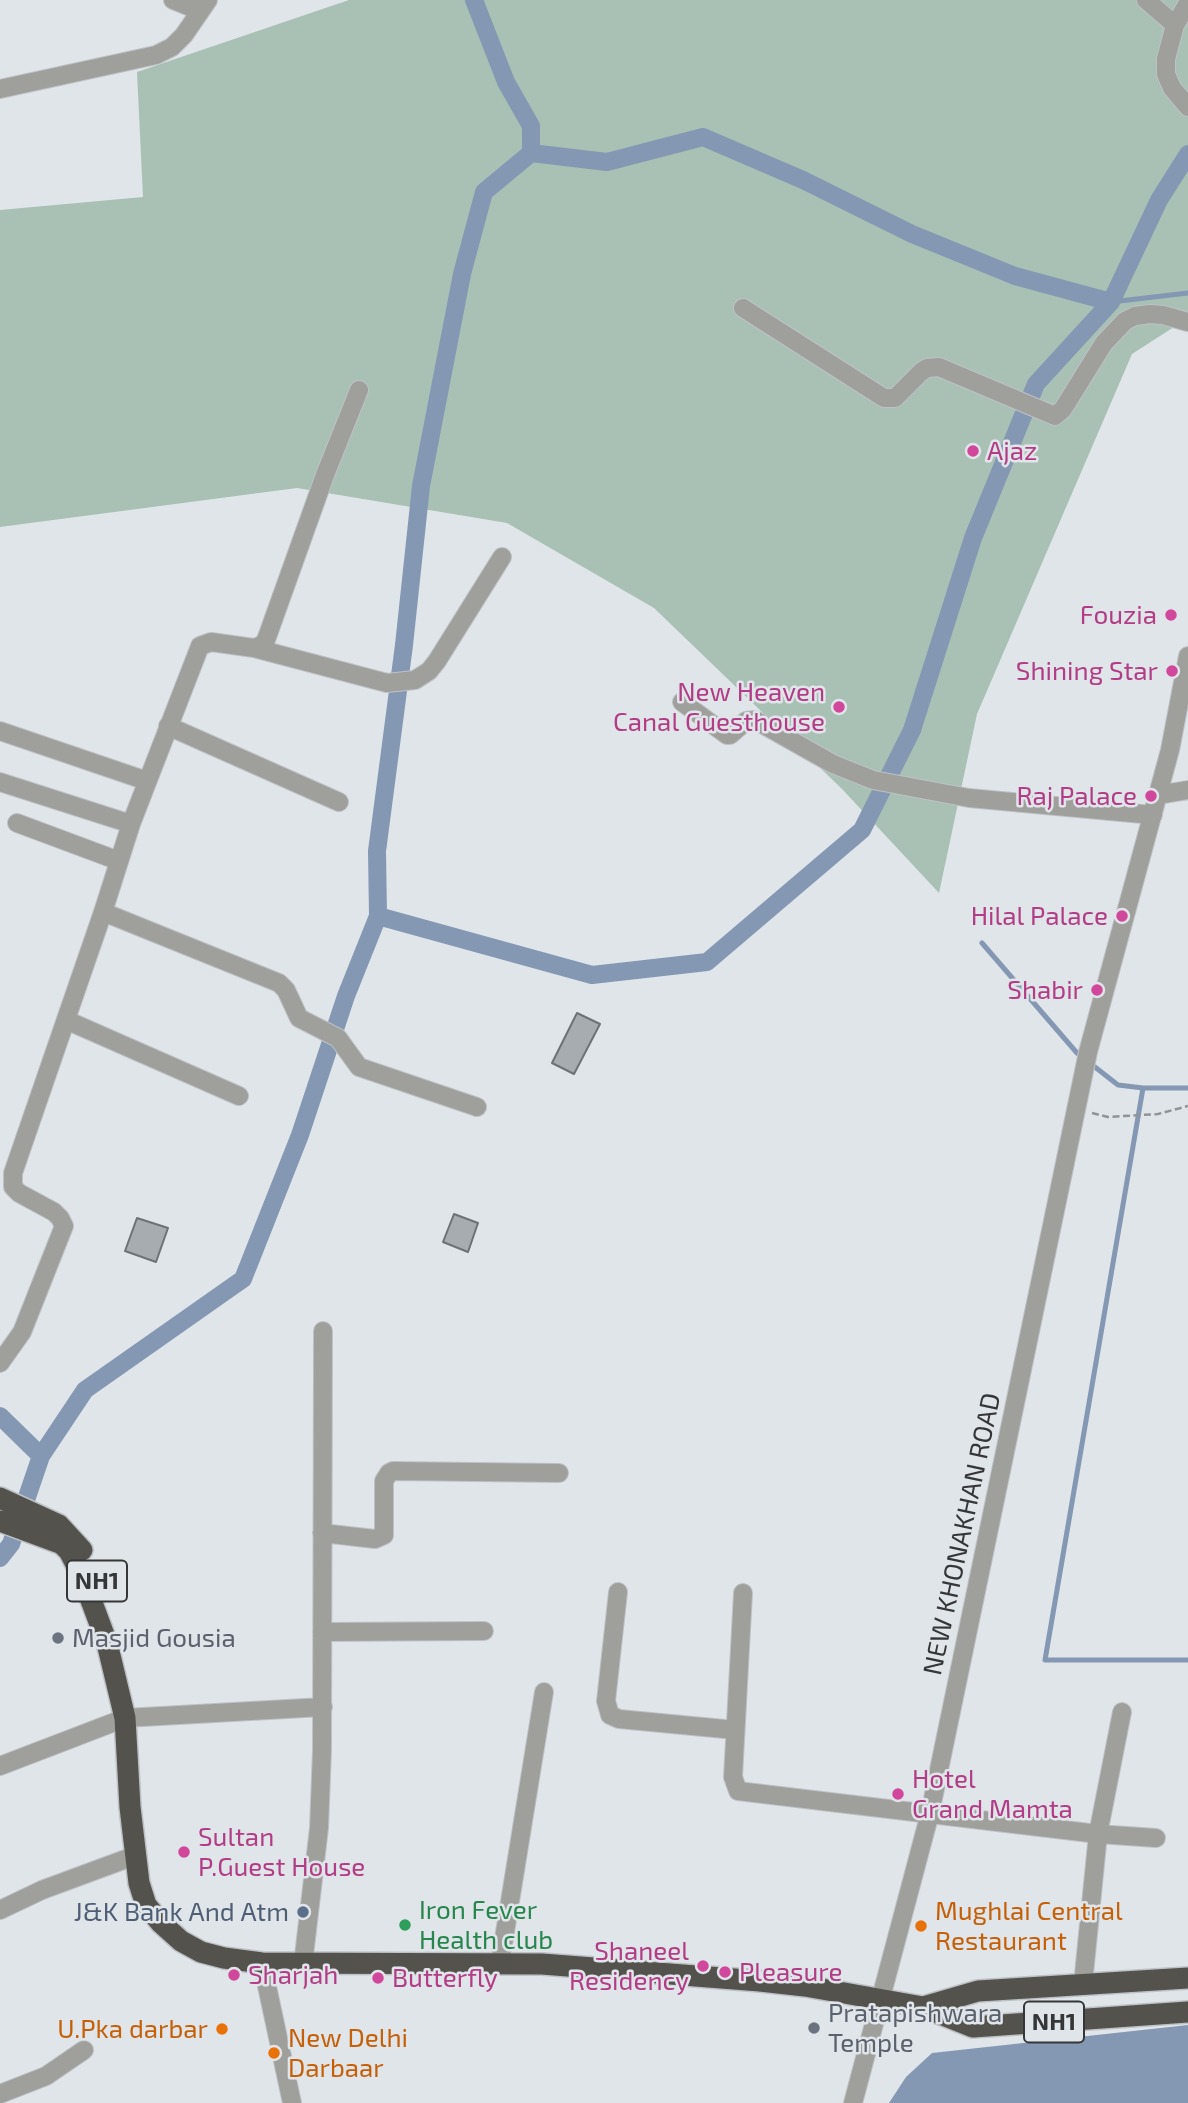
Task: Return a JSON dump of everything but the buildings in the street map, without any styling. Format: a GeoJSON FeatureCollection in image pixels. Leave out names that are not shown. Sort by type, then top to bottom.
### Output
{"type":"FeatureCollection","features":[{"type":"Feature","properties":{"kind":"highway","name":"NH1"},"geometry":{"type":"LineString","coordinates":[[0,1498],[47,1517],[59,1534]]}},
{"type":"Feature","properties":{"kind":"highway","name":"NH1"},"geometry":{"type":"LineString","coordinates":[[0,1521],[59,1534],[78,1543],[92,1567],[106,1616],[107,1643],[125,1718],[134,1856],[139,1883],[146,1905],[161,1923],[181,1941],[201,1952],[262,1963],[500,1963],[641,1970],[760,1980],[923,2007],[973,2027],[1188,2012]]}},
{"type":"Feature","properties":{"kind":"highway","name":"NH1"},"geometry":{"type":"LineString","coordinates":[[923,2007],[978,1991],[1188,1978]]}},
{"type":"Feature","properties":{"kind":"street"},"geometry":{"type":"LineString","coordinates":[[0,89],[156,55],[172,47],[204,6],[173,0]]}},
{"type":"Feature","properties":{"kind":"street"},"geometry":{"type":"LineString","coordinates":[[1146,0],[1175,25]]}},
{"type":"Feature","properties":{"kind":"street"},"geometry":{"type":"LineString","coordinates":[[1188,2],[1175,25],[1166,59],[1166,74],[1172,89],[1188,107]]}},
{"type":"Feature","properties":{"kind":"street"},"geometry":{"type":"LineString","coordinates":[[743,308],[884,398],[895,398],[921,372],[933,367],[1051,416],[1063,409],[1104,343],[1125,321],[1135,316],[1150,314],[1188,322]]}},
{"type":"Feature","properties":{"kind":"street"},"geometry":{"type":"LineString","coordinates":[[254,648],[266,640],[325,475],[359,390]]}},
{"type":"Feature","properties":{"kind":"street"},"geometry":{"type":"LineString","coordinates":[[19,1193],[13,1186],[13,1173],[131,824],[200,646],[211,642],[254,648],[395,684],[415,680],[429,671],[437,661],[502,557]]}},
{"type":"Feature","properties":{"kind":"street","name":"NEW KHONAKHAN ROAD"},"geometry":{"type":"LineString","coordinates":[[853,2103],[930,1813],[1088,1052],[1170,750],[1188,656]]}},
{"type":"Feature","properties":{"kind":"street"},"geometry":{"type":"LineString","coordinates":[[682,702],[727,735],[746,721],[755,720],[834,764],[873,780],[969,798],[1153,815]]}},
{"type":"Feature","properties":{"kind":"street"},"geometry":{"type":"LineString","coordinates":[[168,726],[339,802]]}},
{"type":"Feature","properties":{"kind":"street"},"geometry":{"type":"LineString","coordinates":[[0,731],[147,781]]}},
{"type":"Feature","properties":{"kind":"street"},"geometry":{"type":"LineString","coordinates":[[0,782],[131,824]]}},
{"type":"Feature","properties":{"kind":"street"},"geometry":{"type":"LineString","coordinates":[[1158,795],[1188,790]]}},
{"type":"Feature","properties":{"kind":"street"},"geometry":{"type":"LineString","coordinates":[[17,823],[119,861]]}},
{"type":"Feature","properties":{"kind":"street"},"geometry":{"type":"LineString","coordinates":[[103,912],[274,980],[286,990],[299,1018],[338,1038],[355,1063],[367,1071],[477,1107]]}},
{"type":"Feature","properties":{"kind":"street"},"geometry":{"type":"LineString","coordinates":[[66,1020],[239,1096]]}},
{"type":"Feature","properties":{"kind":"street"},"geometry":{"type":"LineString","coordinates":[[0,1185],[54,1212],[64,1226],[22,1332],[0,1363]]}},
{"type":"Feature","properties":{"kind":"street"},"geometry":{"type":"LineString","coordinates":[[303,1964],[319,1828],[323,1707],[323,1331]]}},
{"type":"Feature","properties":{"kind":"street"},"geometry":{"type":"LineString","coordinates":[[322,1533],[375,1539],[384,1535],[384,1481],[388,1473],[393,1471],[559,1473]]}},
{"type":"Feature","properties":{"kind":"street"},"geometry":{"type":"LineString","coordinates":[[618,1592],[606,1701],[611,1715],[619,1719],[736,1730]]}},
{"type":"Feature","properties":{"kind":"street"},"geometry":{"type":"LineString","coordinates":[[743,1593],[733,1777],[738,1791],[1098,1834],[1156,1838]]}},
{"type":"Feature","properties":{"kind":"street"},"geometry":{"type":"LineString","coordinates":[[322,1632],[484,1631]]}},
{"type":"Feature","properties":{"kind":"street"},"geometry":{"type":"LineString","coordinates":[[500,1963],[544,1692]]}},
{"type":"Feature","properties":{"kind":"street"},"geometry":{"type":"LineString","coordinates":[[0,1766],[125,1718],[323,1707]]}},
{"type":"Feature","properties":{"kind":"street"},"geometry":{"type":"LineString","coordinates":[[1083,1984],[1098,1834],[1122,1712]]}},
{"type":"Feature","properties":{"kind":"street"},"geometry":{"type":"LineString","coordinates":[[0,1910],[54,1885],[134,1856]]}},
{"type":"Feature","properties":{"kind":"street"},"geometry":{"type":"LineString","coordinates":[[262,1963],[292,2103]]}},
{"type":"Feature","properties":{"kind":"street"},"geometry":{"type":"LineString","coordinates":[[0,2094],[46,2076],[84,2050]]}},
{"type":"Feature","properties":{"kind":"path"},"geometry":{"type":"LineString","coordinates":[[1108,1117],[1158,1115],[1188,1107]]}},
{"type":"Feature","properties":{"kind":"green space"},"geometry":{"type":"Polygon","coordinates":[[[349,0],[1188,0],[1188,318],[1132,354],[977,714],[939,893],[842,789],[654,608],[507,523],[297,488],[0,527],[0,210],[143,197],[137,72],[349,0]]]}},
{"type":"Feature","properties":{"kind":"water"},"geometry":{"type":"Polygon","coordinates":[[[1188,2025],[1188,2103],[889,2103],[906,2077],[932,2053],[1188,2025]]]}},
{"type":"Feature","properties":{"kind":"waterway"},"geometry":{"type":"LineString","coordinates":[[0,1558],[11,1544],[41,1456],[85,1390],[243,1279],[300,1135],[346,996],[378,916],[377,851],[404,645],[421,486],[462,274],[484,192],[531,153],[531,126],[506,82],[474,0]]}},
{"type":"Feature","properties":{"kind":"waterway"},"geometry":{"type":"LineString","coordinates":[[531,153],[607,162],[703,137],[803,180],[912,234],[1015,276],[1111,302]]}},
{"type":"Feature","properties":{"kind":"waterway"},"geometry":{"type":"LineString","coordinates":[[378,916],[592,975],[707,962],[862,830],[912,730],[973,538],[1036,384],[1111,302],[1159,200],[1188,154]]}},
{"type":"Feature","properties":{"kind":"waterway"},"geometry":{"type":"LineString","coordinates":[[1111,302],[1188,293]]}},
{"type":"Feature","properties":{"kind":"waterway"},"geometry":{"type":"LineString","coordinates":[[982,943],[1077,1053],[1118,1085],[1188,1088]]}},
{"type":"Feature","properties":{"kind":"waterway"},"geometry":{"type":"LineString","coordinates":[[1143,1088],[1045,1660],[1188,1660]]}},
{"type":"Feature","properties":{"kind":"waterway"},"geometry":{"type":"LineString","coordinates":[[0,1416],[41,1456]]}},
{"type":"Feature","properties":{"kind":"place","name":"Ajaz"},"geometry":{"type":"Point","coordinates":[973,451]}},
{"type":"Feature","properties":{"kind":"place","name":"Fouzia"},"geometry":{"type":"Point","coordinates":[1171,615]}},
{"type":"Feature","properties":{"kind":"place","name":"Shining Star"},"geometry":{"type":"Point","coordinates":[1172,671]}},
{"type":"Feature","properties":{"kind":"place","name":"New Heaven Canal Guesthouse"},"geometry":{"type":"Point","coordinates":[839,707]}},
{"type":"Feature","properties":{"kind":"place","name":"Raj Palace"},"geometry":{"type":"Point","coordinates":[1151,796]}},
{"type":"Feature","properties":{"kind":"place","name":"Hilal Palace"},"geometry":{"type":"Point","coordinates":[1122,916]}},
{"type":"Feature","properties":{"kind":"place","name":"Shabir"},"geometry":{"type":"Point","coordinates":[1097,990]}},
{"type":"Feature","properties":{"kind":"place","name":"Masjid Gousia"},"geometry":{"type":"Point","coordinates":[58,1638]}},
{"type":"Feature","properties":{"kind":"place","name":"Hotel Grand Mamta"},"geometry":{"type":"Point","coordinates":[898,1794]}},
{"type":"Feature","properties":{"kind":"place","name":"Sultan P.Guest House"},"geometry":{"type":"Point","coordinates":[184,1852]}},
{"type":"Feature","properties":{"kind":"place","name":"J&K Bank And Atm"},"geometry":{"type":"Point","coordinates":[303,1912]}},
{"type":"Feature","properties":{"kind":"place","name":"Iron Fever Health club"},"geometry":{"type":"Point","coordinates":[405,1925]}},
{"type":"Feature","properties":{"kind":"place","name":"Mughlai Central Restaurant"},"geometry":{"type":"Point","coordinates":[921,1926]}},
{"type":"Feature","properties":{"kind":"place","name":"Shaneel Residency"},"geometry":{"type":"Point","coordinates":[703,1966]}},
{"type":"Feature","properties":{"kind":"place","name":"Pleasure"},"geometry":{"type":"Point","coordinates":[725,1972]}},
{"type":"Feature","properties":{"kind":"place","name":"Sharjah"},"geometry":{"type":"Point","coordinates":[234,1975]}},
{"type":"Feature","properties":{"kind":"place","name":"Butterfly"},"geometry":{"type":"Point","coordinates":[378,1978]}},
{"type":"Feature","properties":{"kind":"place","name":"Pratapishwara Temple"},"geometry":{"type":"Point","coordinates":[814,2028]}},
{"type":"Feature","properties":{"kind":"place","name":"U.Pka darbar"},"geometry":{"type":"Point","coordinates":[222,2029]}},
{"type":"Feature","properties":{"kind":"place","name":"New Delhi Darbaar"},"geometry":{"type":"Point","coordinates":[274,2053]}}]}
